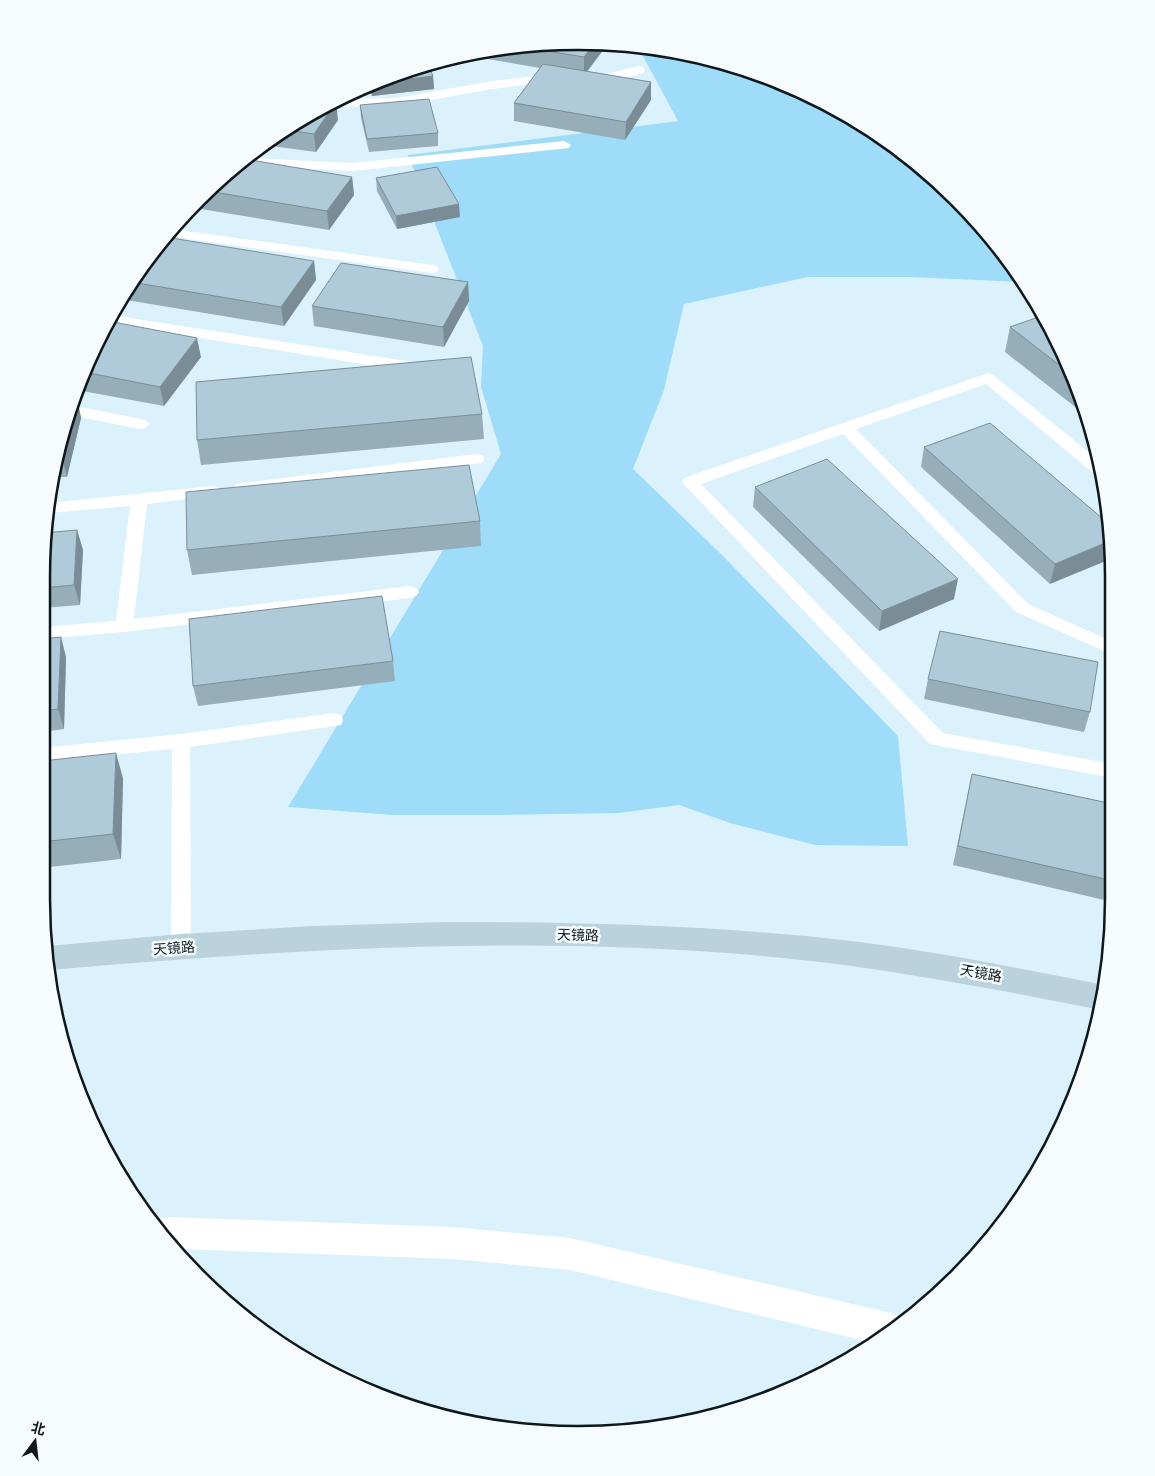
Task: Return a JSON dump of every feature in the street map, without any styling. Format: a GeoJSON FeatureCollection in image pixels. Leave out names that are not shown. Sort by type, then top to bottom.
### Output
{"type":"FeatureCollection","features":[{"type":"Feature","properties":{"kind":"street","name":"天镜路"},"geometry":{"type":"LineString","coordinates":[[54,958],[272,941],[448,934],[620,936],[758,944],[860,955],[998,976],[1096,996]]}},
{"type":"Feature","properties":{"kind":"street"},"geometry":{"type":"LineString","coordinates":[[170,1233],[453,1243],[570,1254],[883,1328]]}},
{"type":"Feature","properties":{"kind":"lane"},"geometry":{"type":"LineString","coordinates":[[349,102],[397,102],[492,85],[550,78],[606,78],[639,70]]}},
{"type":"Feature","properties":{"kind":"lane"},"geometry":{"type":"LineString","coordinates":[[252,162],[353,166],[564,145]]}},
{"type":"Feature","properties":{"kind":"lane"},"geometry":{"type":"LineString","coordinates":[[177,234],[432,269]]}},
{"type":"Feature","properties":{"kind":"lane"},"geometry":{"type":"LineString","coordinates":[[117,320],[431,370]]}},
{"type":"Feature","properties":{"kind":"lane"},"geometry":{"type":"LineString","coordinates":[[1092,463],[988,378],[690,482],[937,739],[1105,770]]}},
{"type":"Feature","properties":{"kind":"lane"},"geometry":{"type":"LineString","coordinates":[[77,412],[141,424]]}},
{"type":"Feature","properties":{"kind":"lane"},"geometry":{"type":"LineString","coordinates":[[845,427],[1022,608],[1105,646]]}},
{"type":"Feature","properties":{"kind":"lane"},"geometry":{"type":"LineString","coordinates":[[55,507],[139,500],[476,458]]}},
{"type":"Feature","properties":{"kind":"lane"},"geometry":{"type":"LineString","coordinates":[[124,626],[139,500]]}},
{"type":"Feature","properties":{"kind":"lane"},"geometry":{"type":"LineString","coordinates":[[50,632],[124,626],[410,592]]}},
{"type":"Feature","properties":{"kind":"lane"},"geometry":{"type":"LineString","coordinates":[[50,754],[180,741],[334,720]]}},
{"type":"Feature","properties":{"kind":"lane"},"geometry":{"type":"LineString","coordinates":[[180,741],[181,947]]}},
{"type":"Feature","properties":{"kind":"shaded area"},"geometry":{"type":"Polygon","coordinates":[[[642,55],[680,60],[747,78],[811,104],[871,139],[899,159],[950,205],[996,256],[1014,282],[909,277],[808,277],[684,304],[664,390],[633,469],[723,556],[898,736],[908,846],[815,845],[730,823],[679,805],[619,813],[497,815],[393,815],[288,807],[501,454],[481,387],[483,346],[408,155],[678,121],[642,55]]]}},
{"type":"Feature","properties":{"kind":"building"},"geometry":{"type":"Polygon","coordinates":[[[589,50],[584,57],[546,51],[589,50]]]}},
{"type":"Feature","properties":{"kind":"building"},"geometry":{"type":"Polygon","coordinates":[[[543,64],[651,82],[626,122],[514,103],[543,64]]]}},
{"type":"Feature","properties":{"kind":"building"},"geometry":{"type":"Polygon","coordinates":[[[431,71],[433,76],[404,80],[431,71]]]}},
{"type":"Feature","properties":{"kind":"building"},"geometry":{"type":"Polygon","coordinates":[[[429,99],[438,133],[367,139],[360,105],[429,99]]]}},
{"type":"Feature","properties":{"kind":"building"},"geometry":{"type":"Polygon","coordinates":[[[329,113],[314,134],[296,132],[329,113]]]}},
{"type":"Feature","properties":{"kind":"building"},"geometry":{"type":"Polygon","coordinates":[[[254,161],[352,177],[327,211],[218,193],[254,161]]]}},
{"type":"Feature","properties":{"kind":"building"},"geometry":{"type":"Polygon","coordinates":[[[437,167],[459,204],[396,216],[376,178],[437,167]]]}},
{"type":"Feature","properties":{"kind":"building"},"geometry":{"type":"Polygon","coordinates":[[[174,238],[314,261],[281,307],[139,283],[174,238]]]}},
{"type":"Feature","properties":{"kind":"building"},"geometry":{"type":"Polygon","coordinates":[[[341,263],[468,282],[443,327],[312,306],[341,263]]]}},
{"type":"Feature","properties":{"kind":"building"},"geometry":{"type":"Polygon","coordinates":[[[1036,318],[1061,366],[1010,327],[1036,318]]]}},
{"type":"Feature","properties":{"kind":"building"},"geometry":{"type":"Polygon","coordinates":[[[116,323],[197,338],[160,387],[91,373],[116,323]]]}},
{"type":"Feature","properties":{"kind":"building"},"geometry":{"type":"Polygon","coordinates":[[[471,357],[482,414],[197,440],[196,382],[471,357]]]}},
{"type":"Feature","properties":{"kind":"building"},"geometry":{"type":"Polygon","coordinates":[[[990,423],[1101,517],[1104,543],[1055,564],[924,447],[990,423]]]}},
{"type":"Feature","properties":{"kind":"building"},"geometry":{"type":"Polygon","coordinates":[[[827,459],[958,579],[882,611],[755,487],[827,459]]]}},
{"type":"Feature","properties":{"kind":"building"},"geometry":{"type":"Polygon","coordinates":[[[469,465],[480,521],[187,550],[186,492],[469,465]]]}},
{"type":"Feature","properties":{"kind":"building"},"geometry":{"type":"Polygon","coordinates":[[[77,530],[74,585],[50,587],[52,532],[77,530]]]}},
{"type":"Feature","properties":{"kind":"building"},"geometry":{"type":"Polygon","coordinates":[[[382,596],[393,661],[193,686],[189,619],[382,596]]]}},
{"type":"Feature","properties":{"kind":"building"},"geometry":{"type":"Polygon","coordinates":[[[940,631],[1098,662],[1090,712],[928,679],[940,631]]]}},
{"type":"Feature","properties":{"kind":"building"},"geometry":{"type":"Polygon","coordinates":[[[61,637],[58,709],[50,710],[50,638],[61,637]]]}},
{"type":"Feature","properties":{"kind":"building"},"geometry":{"type":"Polygon","coordinates":[[[116,753],[113,834],[50,841],[50,760],[116,753]]]}},
{"type":"Feature","properties":{"kind":"building"},"geometry":{"type":"Polygon","coordinates":[[[972,774],[1105,802],[1105,879],[958,846],[972,774]]]}}]}
